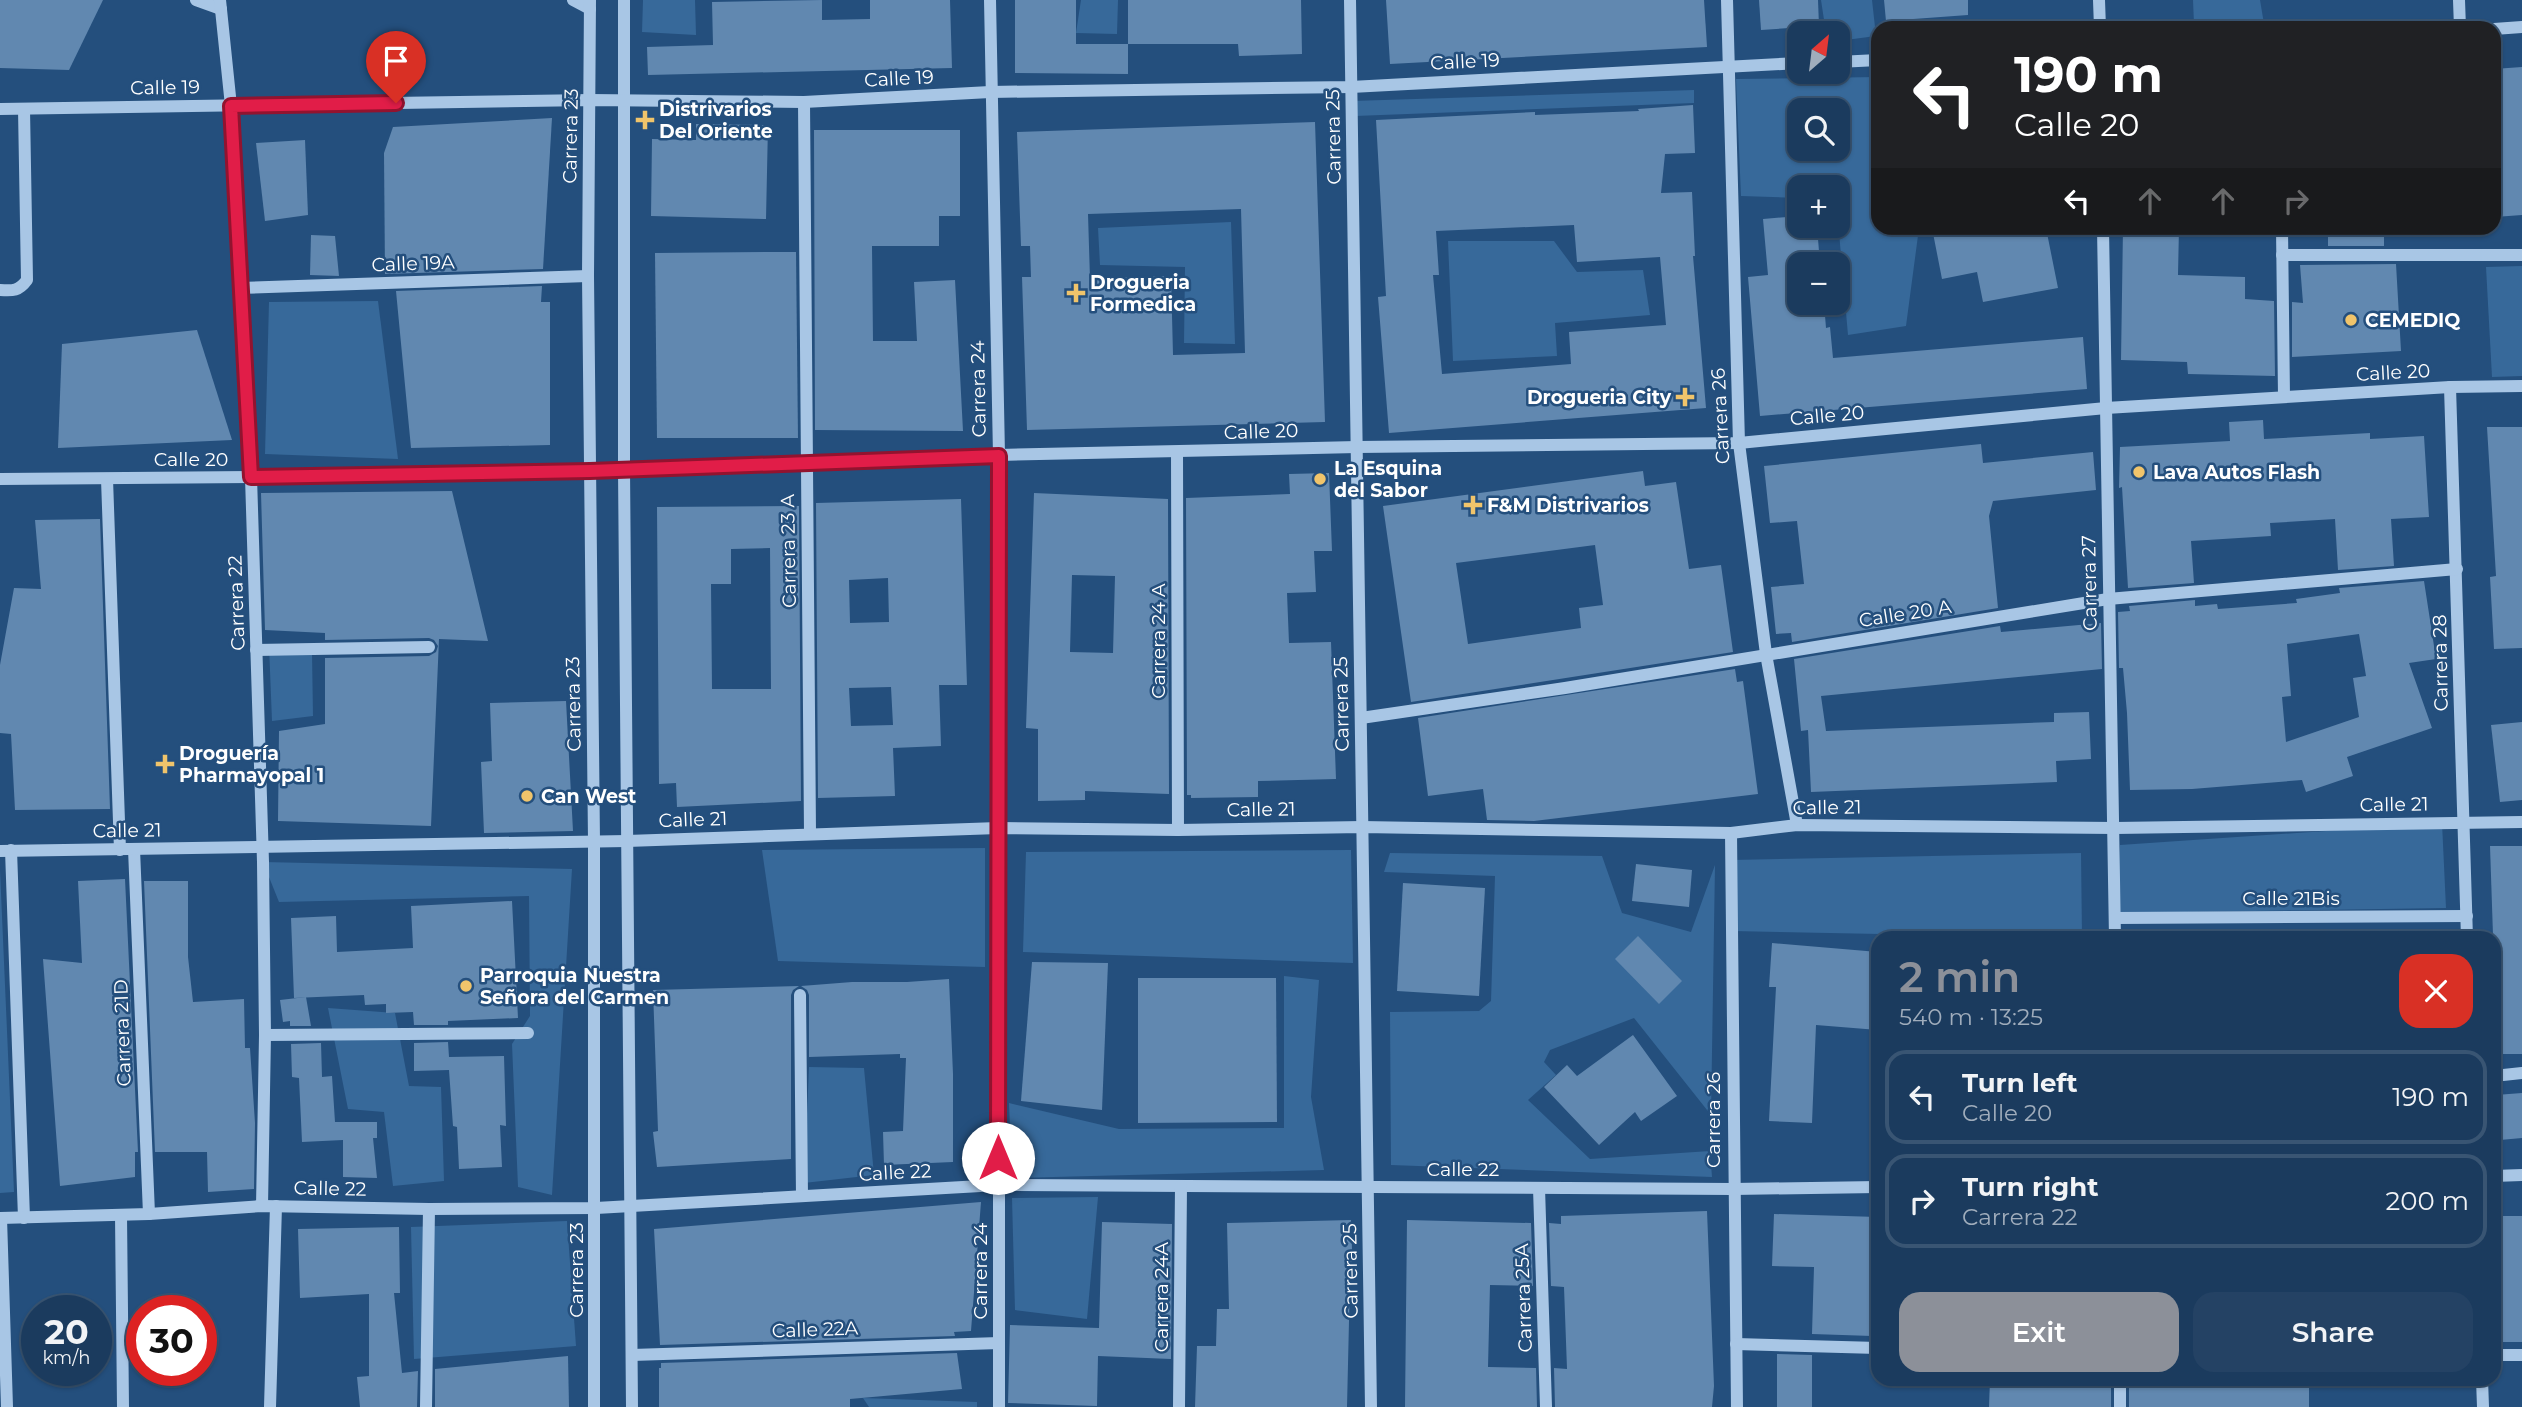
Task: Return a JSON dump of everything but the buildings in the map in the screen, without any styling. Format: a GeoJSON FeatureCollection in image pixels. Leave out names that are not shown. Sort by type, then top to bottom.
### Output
{"type":"FeatureCollection","features":[{"type":"Feature","properties":{"kind":"street"},"geometry":{"type":"LineString","coordinates":[[196,0],[221,5]]}},
{"type":"Feature","properties":{"kind":"street"},"geometry":{"type":"LineString","coordinates":[[573,0],[590,4]]}},
{"type":"Feature","properties":{"kind":"street"},"geometry":{"type":"LineString","coordinates":[[624,0],[624,470],[632,1407]]}},
{"type":"Feature","properties":{"kind":"street","name":"Carrera 24"},"geometry":{"type":"LineString","coordinates":[[990,0],[999,456],[999,1407]]}},
{"type":"Feature","properties":{"kind":"street","name":"Carrera 25"},"geometry":{"type":"LineString","coordinates":[[1350,0],[1371,1407]]}},
{"type":"Feature","properties":{"kind":"street","name":"Carrera 26"},"geometry":{"type":"LineString","coordinates":[[1727,0],[1739,443],[1766,654],[1797,825]]}},
{"type":"Feature","properties":{"kind":"street"},"geometry":{"type":"LineString","coordinates":[[2099,0],[2100,21]]}},
{"type":"Feature","properties":{"kind":"street"},"geometry":{"type":"LineString","coordinates":[[2459,0],[2460,21]]}},
{"type":"Feature","properties":{"kind":"street","name":"Carrera 23"},"geometry":{"type":"LineString","coordinates":[[590,4],[588,276],[596,1208],[594,1407]]}},
{"type":"Feature","properties":{"kind":"street","name":"Carrera 22"},"geometry":{"type":"LineString","coordinates":[[221,5],[231,106],[251,477],[263,848],[265,1035],[262,1206]]}},
{"type":"Feature","properties":{"kind":"street"},"geometry":{"type":"LineString","coordinates":[[2501,28],[2522,27]]}},
{"type":"Feature","properties":{"kind":"street"},"geometry":{"type":"LineString","coordinates":[[1850,61],[1871,60]]}},
{"type":"Feature","properties":{"kind":"street","name":"Calle 19"},"geometry":{"type":"LineString","coordinates":[[0,109],[590,100],[804,102],[990,92],[1351,87],[1787,63]]}},
{"type":"Feature","properties":{"kind":"street","name":"Carrera 23 A"},"geometry":{"type":"LineString","coordinates":[[804,102],[810,833]]}},
{"type":"Feature","properties":{"kind":"street"},"geometry":{"type":"LineString","coordinates":[[0,290],[15,291],[27,280],[24,109]]}},
{"type":"Feature","properties":{"kind":"street","name":"Carrera 27"},"geometry":{"type":"LineString","coordinates":[[2103,235],[2115,931]]}},
{"type":"Feature","properties":{"kind":"street"},"geometry":{"type":"LineString","coordinates":[[2282,235],[2284,397]]}},
{"type":"Feature","properties":{"kind":"street"},"geometry":{"type":"LineString","coordinates":[[2282,255],[2522,255]]}},
{"type":"Feature","properties":{"kind":"street","name":"Calle 19A"},"geometry":{"type":"LineString","coordinates":[[239,288],[588,276]]}},
{"type":"Feature","properties":{"kind":"street","name":"Calle 20"},"geometry":{"type":"LineString","coordinates":[[0,479],[590,471],[999,456],[1357,447],[1739,443],[2106,408],[2450,387],[2522,386]]}},
{"type":"Feature","properties":{"kind":"street","name":"Carrera 28"},"geometry":{"type":"LineString","coordinates":[[2450,387],[2467,931]]}},
{"type":"Feature","properties":{"kind":"street","name":"Carrera 24 A"},"geometry":{"type":"LineString","coordinates":[[1177,452],[1178,830]]}},
{"type":"Feature","properties":{"kind":"street"},"geometry":{"type":"LineString","coordinates":[[107,479],[120,849]]}},
{"type":"Feature","properties":{"kind":"street","name":"Calle 20 A"},"geometry":{"type":"LineString","coordinates":[[1361,718],[2108,599],[2457,569]]}},
{"type":"Feature","properties":{"kind":"street"},"geometry":{"type":"LineString","coordinates":[[256,650],[429,647]]}},
{"type":"Feature","properties":{"kind":"street","name":"Calle 21"},"geometry":{"type":"LineString","coordinates":[[6,851],[627,841],[998,828],[1178,830],[1362,827],[1731,833],[1797,825],[2115,828],[2522,822]]}},
{"type":"Feature","properties":{"kind":"street","name":"Carrera 26"},"geometry":{"type":"LineString","coordinates":[[1731,833],[1737,1407]]}},
{"type":"Feature","properties":{"kind":"street","name":"Carrera 21D"},"geometry":{"type":"LineString","coordinates":[[134,849],[149,1214]]}},
{"type":"Feature","properties":{"kind":"street"},"geometry":{"type":"LineString","coordinates":[[6,851],[23,1218]]}},
{"type":"Feature","properties":{"kind":"street","name":"Calle 21Bis"},"geometry":{"type":"LineString","coordinates":[[2115,918],[2466,916]]}},
{"type":"Feature","properties":{"kind":"street"},"geometry":{"type":"LineString","coordinates":[[800,995],[802,1196]]}},
{"type":"Feature","properties":{"kind":"street"},"geometry":{"type":"LineString","coordinates":[[265,1035],[528,1033]]}},
{"type":"Feature","properties":{"kind":"street"},"geometry":{"type":"LineString","coordinates":[[2501,1075],[2522,1073]]}},
{"type":"Feature","properties":{"kind":"street"},"geometry":{"type":"LineString","coordinates":[[2501,1176],[2522,1175]]}},
{"type":"Feature","properties":{"kind":"street","name":"Calle 22"},"geometry":{"type":"LineString","coordinates":[[1,1218],[149,1214],[262,1206],[596,1208],[998,1185],[1733,1189],[1871,1187]]}},
{"type":"Feature","properties":{"kind":"street","name":"Carrera 24A"},"geometry":{"type":"LineString","coordinates":[[1179,1407],[1181,1186]]}},
{"type":"Feature","properties":{"kind":"street","name":"Carrera 25A"},"geometry":{"type":"LineString","coordinates":[[1539,1188],[1546,1407]]}},
{"type":"Feature","properties":{"kind":"street"},"geometry":{"type":"LineString","coordinates":[[270,1407],[276,1206]]}},
{"type":"Feature","properties":{"kind":"street"},"geometry":{"type":"LineString","coordinates":[[426,1407],[429,1209]]}},
{"type":"Feature","properties":{"kind":"street"},"geometry":{"type":"LineString","coordinates":[[121,1215],[123,1407]]}},
{"type":"Feature","properties":{"kind":"street"},"geometry":{"type":"LineString","coordinates":[[1,1218],[7,1407]]}},
{"type":"Feature","properties":{"kind":"street","name":"Calle 22A"},"geometry":{"type":"LineString","coordinates":[[632,1354],[999,1343]]}},
{"type":"Feature","properties":{"kind":"street"},"geometry":{"type":"LineString","coordinates":[[1737,1343],[1871,1348]]}},
{"type":"Feature","properties":{"kind":"street"},"geometry":{"type":"LineString","coordinates":[[2501,1355],[2522,1355]]}},
{"type":"Feature","properties":{"kind":"street"},"geometry":{"type":"LineString","coordinates":[[2119,1407],[2120,1386]]}},
{"type":"Feature","properties":{"kind":"street"},"geometry":{"type":"LineString","coordinates":[[2482,1386],[2483,1407]]}},
{"type":"Feature","properties":{"kind":"shaded area"},"geometry":{"type":"Polygon","coordinates":[[[643,0],[695,0],[696,35],[642,32],[643,0]]]}},
{"type":"Feature","properties":{"kind":"shaded area"},"geometry":{"type":"Polygon","coordinates":[[[1081,0],[1118,0],[1117,34],[1076,33],[1081,0]]]}},
{"type":"Feature","properties":{"kind":"shaded area"},"geometry":{"type":"Polygon","coordinates":[[[1821,0],[1872,0],[1874,21],[1871,21],[1871,37],[1850,39],[1850,21],[1824,21],[1821,0]]]}},
{"type":"Feature","properties":{"kind":"shaded area"},"geometry":{"type":"Polygon","coordinates":[[[2193,0],[2260,0],[2264,21],[2194,21],[2193,0]]]}},
{"type":"Feature","properties":{"kind":"shaded area"},"geometry":{"type":"Polygon","coordinates":[[[1850,77],[1871,77],[1871,235],[1918,235],[1906,326],[1848,335],[1846,315],[1850,315],[1850,252],[1841,252],[1839,238],[1850,238],[1850,175],[1787,175],[1787,198],[1741,196],[1736,79],[1787,78],[1787,84],[1850,84],[1850,77]]]}},
{"type":"Feature","properties":{"kind":"shaded area"},"geometry":{"type":"Polygon","coordinates":[[[1694,90],[1694,103],[1355,116],[1352,101],[1694,90]]]}},
{"type":"Feature","properties":{"kind":"shaded area"},"geometry":{"type":"Polygon","coordinates":[[[1231,222],[1235,344],[1184,343],[1185,267],[1100,265],[1098,228],[1231,222]]]}},
{"type":"Feature","properties":{"kind":"shaded area"},"geometry":{"type":"Polygon","coordinates":[[[1448,241],[1554,241],[1577,272],[1643,270],[1650,315],[1555,323],[1557,356],[1453,361],[1448,241]]]}},
{"type":"Feature","properties":{"kind":"shaded area"},"geometry":{"type":"Polygon","coordinates":[[[2522,266],[2522,376],[2492,377],[2486,267],[2522,266]]]}},
{"type":"Feature","properties":{"kind":"shaded area"},"geometry":{"type":"Polygon","coordinates":[[[378,301],[398,459],[265,454],[269,302],[378,301]]]}},
{"type":"Feature","properties":{"kind":"shaded area"},"geometry":{"type":"Polygon","coordinates":[[[269,645],[312,653],[313,716],[272,721],[269,645]]]}},
{"type":"Feature","properties":{"kind":"shaded area"},"geometry":{"type":"Polygon","coordinates":[[[2442,823],[2446,908],[2118,913],[2120,845],[2442,823]]]}},
{"type":"Feature","properties":{"kind":"shaded area"},"geometry":{"type":"Polygon","coordinates":[[[985,848],[985,967],[778,961],[762,850],[985,848]]]}},
{"type":"Feature","properties":{"kind":"shaded area"},"geometry":{"type":"Polygon","coordinates":[[[1351,850],[1353,963],[1023,952],[1026,852],[1351,850]]]}},
{"type":"Feature","properties":{"kind":"shaded area"},"geometry":{"type":"Polygon","coordinates":[[[1390,853],[1602,856],[1622,913],[1691,932],[1715,865],[1711,1115],[1634,1018],[1550,1050],[1544,1062],[1556,1075],[1528,1100],[1590,1159],[1710,1151],[1712,1177],[1391,1165],[1390,1012],[1479,1011],[1491,1001],[1495,876],[1384,872],[1390,853]]]}},
{"type":"Feature","properties":{"kind":"shaded area"},"geometry":{"type":"Polygon","coordinates":[[[2081,853],[2082,931],[1871,931],[1871,934],[1732,931],[1731,860],[2081,853]]]}},
{"type":"Feature","properties":{"kind":"shaded area"},"geometry":{"type":"Polygon","coordinates":[[[263,862],[572,869],[552,1195],[518,1187],[512,1044],[530,1016],[529,896],[279,902],[263,862]]]}},
{"type":"Feature","properties":{"kind":"shaded area"},"geometry":{"type":"Polygon","coordinates":[[[0,870],[14,1192],[0,1193],[0,870]]]}},
{"type":"Feature","properties":{"kind":"shaded area"},"geometry":{"type":"Polygon","coordinates":[[[1284,976],[1319,980],[1311,1097],[1324,1170],[1012,1178],[1009,1103],[1119,1129],[1284,1128],[1284,976]]]}},
{"type":"Feature","properties":{"kind":"shaded area"},"geometry":{"type":"Polygon","coordinates":[[[328,1008],[395,1013],[409,1086],[441,1087],[444,1181],[393,1186],[384,1112],[348,1109],[328,1008]]]}},
{"type":"Feature","properties":{"kind":"shaded area"},"geometry":{"type":"Polygon","coordinates":[[[809,1067],[864,1068],[874,1175],[804,1183],[809,1067]]]}},
{"type":"Feature","properties":{"kind":"shaded area"},"geometry":{"type":"Polygon","coordinates":[[[1098,1197],[1087,1319],[1015,1310],[1012,1198],[1098,1197]]]}},
{"type":"Feature","properties":{"kind":"shaded area"},"geometry":{"type":"Polygon","coordinates":[[[567,1221],[576,1346],[414,1359],[411,1227],[567,1221]]]}},
{"type":"Feature","properties":{"kind":"shaded area"},"geometry":{"type":"Polygon","coordinates":[[[863,1398],[977,1402],[977,1407],[869,1407],[863,1398]]]}},
{"type":"Feature","properties":{"kind":"place","name":"Distrivarios Del Oriente"},"geometry":{"type":"Point","coordinates":[645,120]}},
{"type":"Feature","properties":{"kind":"place","name":"Drogueria Formedica"},"geometry":{"type":"Point","coordinates":[1076,293]}},
{"type":"Feature","properties":{"kind":"place","name":"CEMEDIQ"},"geometry":{"type":"Point","coordinates":[2351,320]}},
{"type":"Feature","properties":{"kind":"place","name":"Drogueria City"},"geometry":{"type":"Point","coordinates":[1685,397]}},
{"type":"Feature","properties":{"kind":"place","name":"Lava Autos Flash"},"geometry":{"type":"Point","coordinates":[2139,472]}},
{"type":"Feature","properties":{"kind":"place","name":"La Esquina del Sabor"},"geometry":{"type":"Point","coordinates":[1320,479]}},
{"type":"Feature","properties":{"kind":"place","name":"F&M Distrivarios"},"geometry":{"type":"Point","coordinates":[1473,505]}},
{"type":"Feature","properties":{"kind":"place","name":"Droguería Pharmayopal 1"},"geometry":{"type":"Point","coordinates":[165,764]}},
{"type":"Feature","properties":{"kind":"place","name":"Can West"},"geometry":{"type":"Point","coordinates":[527,796]}},
{"type":"Feature","properties":{"kind":"place","name":"Parroquia Nuestra Señora del Carmen"},"geometry":{"type":"Point","coordinates":[466,986]}},
{"type":"Feature","properties":{"kind":"route"},"geometry":{"type":"LineString","coordinates":[[396,103],[231,106],[251,477],[590,471],[999,456],[998,1158]]}}]}
